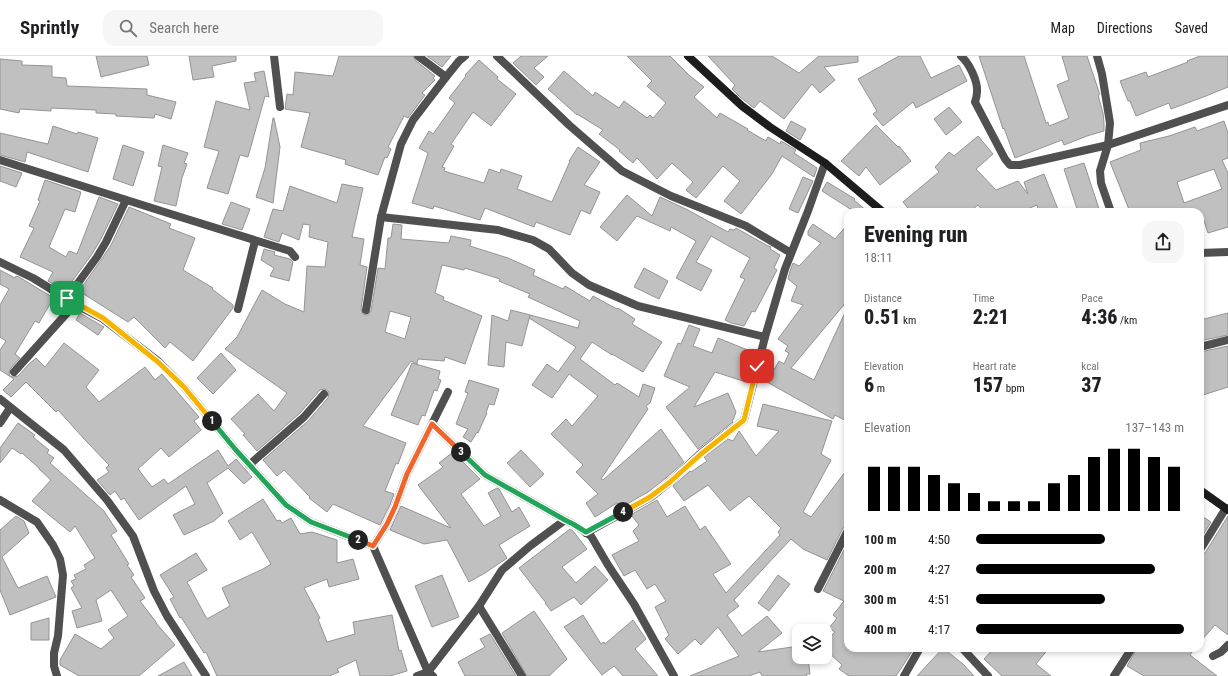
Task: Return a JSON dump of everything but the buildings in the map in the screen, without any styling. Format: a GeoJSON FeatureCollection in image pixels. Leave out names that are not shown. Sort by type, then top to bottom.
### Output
{"type":"FeatureCollection","features":[{"type":"Feature","properties":{"kind":"street"},"geometry":{"type":"LineString","coordinates":[[274,56],[280,107]]}},
{"type":"Feature","properties":{"kind":"street"},"geometry":{"type":"LineString","coordinates":[[418,56],[446,77]]}},
{"type":"Feature","properties":{"kind":"street"},"geometry":{"type":"LineString","coordinates":[[366,310],[381,217],[401,144],[413,120],[459,61],[465,56]]}},
{"type":"Feature","properties":{"kind":"street"},"geometry":{"type":"LineString","coordinates":[[497,56],[570,125],[622,171],[671,196],[746,226],[791,253]]}},
{"type":"Feature","properties":{"kind":"street"},"geometry":{"type":"LineString","coordinates":[[688,56],[742,106],[770,127],[825,163],[878,208]]}},
{"type":"Feature","properties":{"kind":"street"},"geometry":{"type":"LineString","coordinates":[[961,56],[965,60],[976,82],[977,92],[975,102],[1010,165],[1020,165],[1108,145],[1228,105]]}},
{"type":"Feature","properties":{"kind":"street"},"geometry":{"type":"LineString","coordinates":[[1097,56],[1102,74],[1110,124],[1108,145],[1100,171],[1101,183],[1109,208]]}},
{"type":"Feature","properties":{"kind":"street"},"geometry":{"type":"LineString","coordinates":[[0,160],[290,251],[295,257]]}},
{"type":"Feature","properties":{"kind":"street"},"geometry":{"type":"LineString","coordinates":[[586,532],[650,497],[744,420],[765,337],[785,269],[808,212],[825,163]]}},
{"type":"Feature","properties":{"kind":"street"},"geometry":{"type":"LineString","coordinates":[[67,298],[97,257],[106,242],[126,200]]}},
{"type":"Feature","properties":{"kind":"street"},"geometry":{"type":"LineString","coordinates":[[381,217],[498,230],[533,240],[549,249],[572,274],[589,285],[638,306],[765,337]]}},
{"type":"Feature","properties":{"kind":"street"},"geometry":{"type":"LineString","coordinates":[[238,309],[255,241]]}},
{"type":"Feature","properties":{"kind":"street"},"geometry":{"type":"LineString","coordinates":[[1204,253],[1228,252]]}},
{"type":"Feature","properties":{"kind":"street"},"geometry":{"type":"LineString","coordinates":[[0,262],[33,278],[75,304],[103,318],[158,362],[184,387],[249,465],[286,505],[311,522],[373,546],[431,674]]}},
{"type":"Feature","properties":{"kind":"street"},"geometry":{"type":"LineString","coordinates":[[14,372],[75,304]]}},
{"type":"Feature","properties":{"kind":"street"},"geometry":{"type":"LineString","coordinates":[[1204,346],[1228,340]]}},
{"type":"Feature","properties":{"kind":"street"},"geometry":{"type":"LineString","coordinates":[[373,546],[387,524],[407,474],[448,392]]}},
{"type":"Feature","properties":{"kind":"street"},"geometry":{"type":"LineString","coordinates":[[249,465],[304,417],[324,394]]}},
{"type":"Feature","properties":{"kind":"street"},"geometry":{"type":"LineString","coordinates":[[0,399],[64,450],[107,500],[133,536],[154,591],[167,616],[206,676]]}},
{"type":"Feature","properties":{"kind":"street"},"geometry":{"type":"LineString","coordinates":[[0,423],[10,408]]}},
{"type":"Feature","properties":{"kind":"street"},"geometry":{"type":"LineString","coordinates":[[432,424],[485,475],[573,524],[591,536],[634,604],[674,676]]}},
{"type":"Feature","properties":{"kind":"street"},"geometry":{"type":"LineString","coordinates":[[1204,493],[1227,509],[1204,544]]}},
{"type":"Feature","properties":{"kind":"street"},"geometry":{"type":"LineString","coordinates":[[0,500],[37,522],[53,545],[60,559],[63,575],[58,636],[54,653],[54,666],[57,676]]}},
{"type":"Feature","properties":{"kind":"street"},"geometry":{"type":"LineString","coordinates":[[417,676],[431,674],[479,606],[502,570],[530,546],[565,520]]}},
{"type":"Feature","properties":{"kind":"street"},"geometry":{"type":"LineString","coordinates":[[818,590],[844,538]]}},
{"type":"Feature","properties":{"kind":"street"},"geometry":{"type":"LineString","coordinates":[[479,606],[522,676]]}},
{"type":"Feature","properties":{"kind":"street"},"geometry":{"type":"LineString","coordinates":[[1213,656],[1221,652],[1228,645]]}},
{"type":"Feature","properties":{"kind":"street"},"geometry":{"type":"LineString","coordinates":[[904,676],[918,652]]}},
{"type":"Feature","properties":{"kind":"street"},"geometry":{"type":"LineString","coordinates":[[966,652],[988,676]]}},
{"type":"Feature","properties":{"kind":"street"},"geometry":{"type":"LineString","coordinates":[[1114,676],[1129,652]]}},
{"type":"Feature","properties":{"kind":"route"},"geometry":{"type":"LineString","coordinates":[[67,298],[75,304],[103,318],[158,362],[184,387],[235,449],[286,505],[311,522],[373,546],[387,524],[407,474],[432,424],[485,475],[586,532],[650,497],[744,420],[757,366]]}}]}
